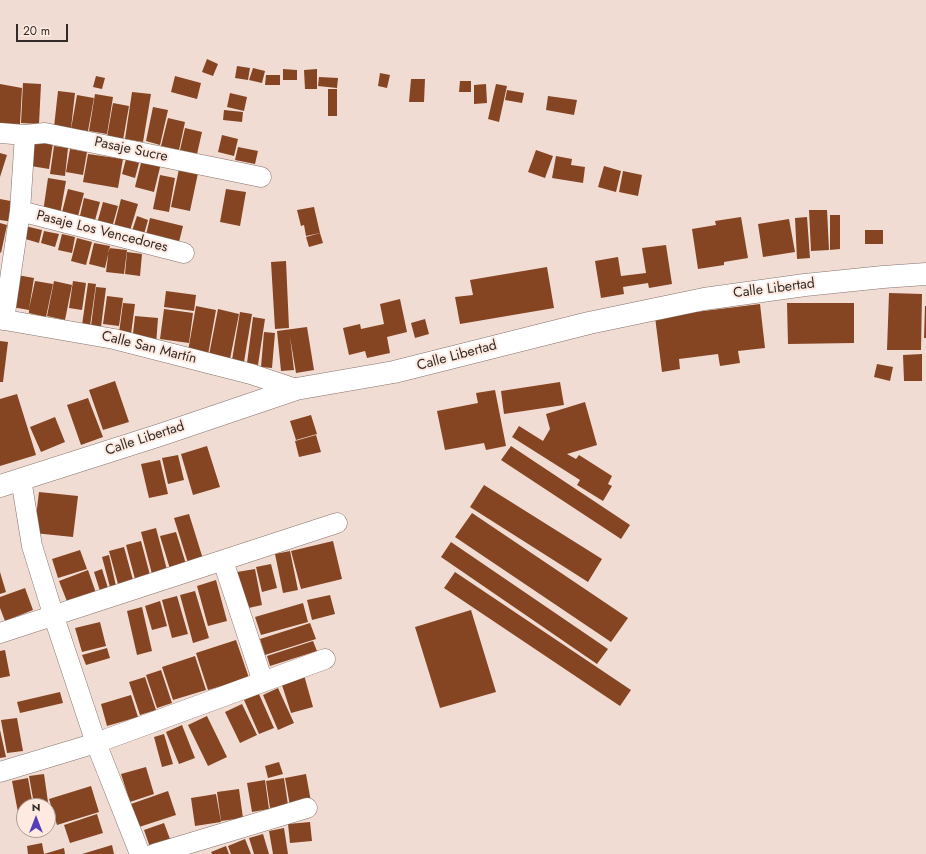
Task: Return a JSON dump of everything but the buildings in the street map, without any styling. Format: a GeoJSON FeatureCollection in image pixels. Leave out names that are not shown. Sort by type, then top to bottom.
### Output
{"type":"FeatureCollection","features":[{"type":"Feature","properties":{"kind":"street","name":"Pasaje Sucre"},"geometry":{"type":"LineString","coordinates":[[0,133],[25,134],[45,132],[261,177]]}},
{"type":"Feature","properties":{"kind":"street"},"geometry":{"type":"LineString","coordinates":[[2,319],[20,211],[25,134]]}},
{"type":"Feature","properties":{"kind":"street","name":"Pasaje Los Vencedores"},"geometry":{"type":"LineString","coordinates":[[20,211],[184,253]]}},
{"type":"Feature","properties":{"kind":"street","name":"Calle Libertad"},"geometry":{"type":"LineString","coordinates":[[0,486],[160,435],[296,389],[394,372],[590,323],[704,299],[805,285],[926,274]]}},
{"type":"Feature","properties":{"kind":"street","name":"Calle San Martín"},"geometry":{"type":"LineString","coordinates":[[2,319],[114,339],[251,374],[296,389]]}},
{"type":"Feature","properties":{"kind":"street"},"geometry":{"type":"LineString","coordinates":[[21,479],[32,546],[54,616],[96,743],[140,854]]}},
{"type":"Feature","properties":{"kind":"street"},"geometry":{"type":"LineString","coordinates":[[0,633],[337,523]]}},
{"type":"Feature","properties":{"kind":"street"},"geometry":{"type":"LineString","coordinates":[[223,561],[263,682]]}},
{"type":"Feature","properties":{"kind":"street"},"geometry":{"type":"LineString","coordinates":[[0,772],[96,743],[325,660]]}},
{"type":"Feature","properties":{"kind":"street"},"geometry":{"type":"LineString","coordinates":[[154,854],[307,808]]}}]}
